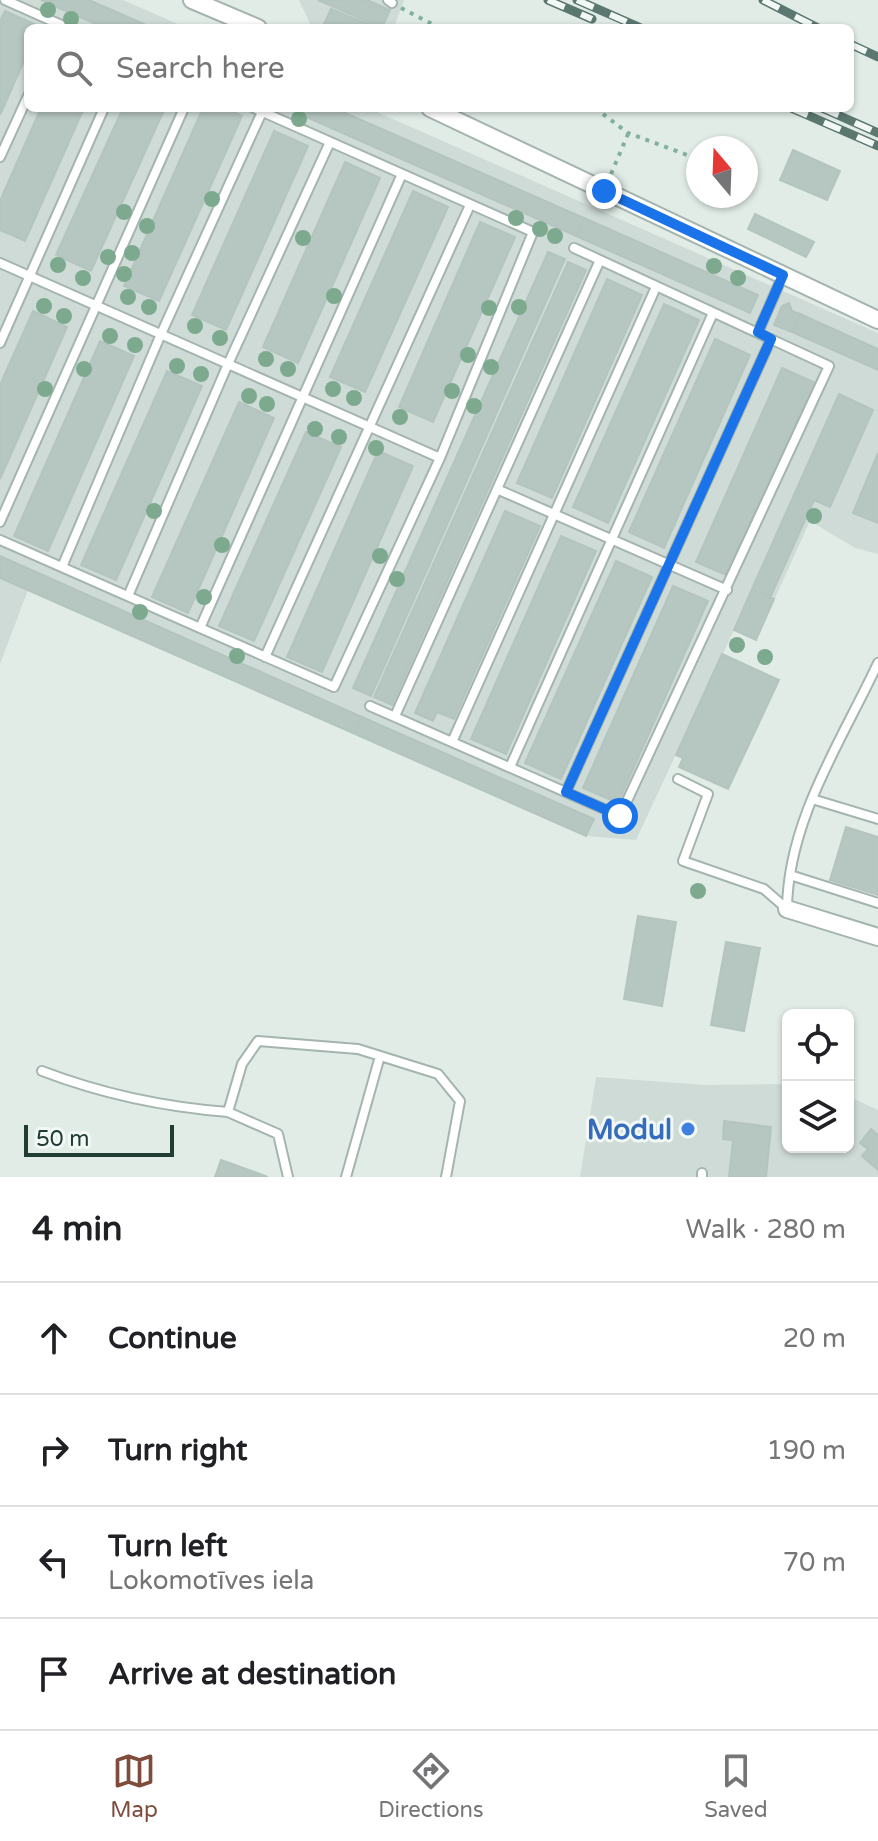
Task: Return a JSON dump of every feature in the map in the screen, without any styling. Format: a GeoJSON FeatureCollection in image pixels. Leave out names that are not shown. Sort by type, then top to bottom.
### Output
{"type":"FeatureCollection","features":[{"type":"Feature","properties":{"kind":"street"},"geometry":{"type":"LineString","coordinates":[[192,0],[249,24]]}},
{"type":"Feature","properties":{"kind":"street"},"geometry":{"type":"LineString","coordinates":[[438,112],[878,320]]}},
{"type":"Feature","properties":{"kind":"street"},"geometry":{"type":"LineString","coordinates":[[787,909],[878,937]]}},
{"type":"Feature","properties":{"kind":"lane"},"geometry":{"type":"LineString","coordinates":[[5,0],[57,24]]}},
{"type":"Feature","properties":{"kind":"lane"},"geometry":{"type":"LineString","coordinates":[[0,157],[24,105]]}},
{"type":"Feature","properties":{"kind":"lane"},"geometry":{"type":"LineString","coordinates":[[0,343],[102,112]]}},
{"type":"Feature","properties":{"kind":"lane"},"geometry":{"type":"LineString","coordinates":[[0,522],[182,112]]}},
{"type":"Feature","properties":{"kind":"lane"},"geometry":{"type":"LineString","coordinates":[[62,567],[257,112]]}},
{"type":"Feature","properties":{"kind":"lane"},"geometry":{"type":"LineString","coordinates":[[0,540],[334,687],[440,458],[533,232],[262,112]]}},
{"type":"Feature","properties":{"kind":"lane"},"geometry":{"type":"LineString","coordinates":[[128,596],[228,364],[330,142]]}},
{"type":"Feature","properties":{"kind":"lane"},"geometry":{"type":"LineString","coordinates":[[200,628],[402,174]]}},
{"type":"Feature","properties":{"kind":"lane"},"geometry":{"type":"LineString","coordinates":[[265,657],[470,205]]}},
{"type":"Feature","properties":{"kind":"lane"},"geometry":{"type":"LineString","coordinates":[[370,706],[620,816],[829,366],[574,248]]}},
{"type":"Feature","properties":{"kind":"lane"},"geometry":{"type":"LineString","coordinates":[[395,716],[600,260]]}},
{"type":"Feature","properties":{"kind":"lane"},"geometry":{"type":"LineString","coordinates":[[0,263],[440,458]]}},
{"type":"Feature","properties":{"kind":"lane"},"geometry":{"type":"LineString","coordinates":[[758,332],[783,275]]}},
{"type":"Feature","properties":{"kind":"lane"},"geometry":{"type":"LineString","coordinates":[[452,742],[656,287]]}},
{"type":"Feature","properties":{"kind":"lane"},"geometry":{"type":"LineString","coordinates":[[510,767],[713,313]]}},
{"type":"Feature","properties":{"kind":"lane"},"geometry":{"type":"LineString","coordinates":[[566,792],[771,339]]}},
{"type":"Feature","properties":{"kind":"lane"},"geometry":{"type":"LineString","coordinates":[[499,490],[727,590]]}},
{"type":"Feature","properties":{"kind":"lane"},"geometry":{"type":"LineString","coordinates":[[787,909],[790,875],[812,799],[878,663]]}},
{"type":"Feature","properties":{"kind":"lane"},"geometry":{"type":"LineString","coordinates":[[678,779],[708,794],[683,861],[764,889],[787,909]]}},
{"type":"Feature","properties":{"kind":"lane"},"geometry":{"type":"LineString","coordinates":[[812,799],[878,819]]}},
{"type":"Feature","properties":{"kind":"lane"},"geometry":{"type":"LineString","coordinates":[[790,875],[878,903]]}},
{"type":"Feature","properties":{"kind":"lane"},"geometry":{"type":"LineString","coordinates":[[228,1112],[242,1064],[258,1041],[358,1049],[438,1074],[460,1101],[446,1177]]}},
{"type":"Feature","properties":{"kind":"lane"},"geometry":{"type":"LineString","coordinates":[[346,1177],[380,1056]]}},
{"type":"Feature","properties":{"kind":"lane"},"geometry":{"type":"LineString","coordinates":[[42,1071],[83,1087],[173,1108],[228,1112],[278,1134],[288,1163],[288,1177]]}},
{"type":"Feature","properties":{"kind":"path"},"geometry":{"type":"LineString","coordinates":[[390,2],[432,24]]}},
{"type":"Feature","properties":{"kind":"path"},"geometry":{"type":"LineString","coordinates":[[600,112],[628,133],[686,155]]}},
{"type":"Feature","properties":{"kind":"path"},"geometry":{"type":"LineString","coordinates":[[604,191],[628,133]]}},
{"type":"Feature","properties":{"kind":"shaded area"},"geometry":{"type":"Polygon","coordinates":[[[0,0],[123,0],[178,24],[24,24],[24,112],[377,112],[878,333],[878,554],[855,548],[810,521],[756,640],[734,630],[636,840],[586,836],[28,590],[0,664],[0,0]]]}},
{"type":"Feature","properties":{"kind":"shaded area"},"geometry":{"type":"Polygon","coordinates":[[[299,0],[404,0],[395,24],[310,24],[299,0]]]}},
{"type":"Feature","properties":{"kind":"shaded area","name":"Modul"},"geometry":{"type":"Polygon","coordinates":[[[596,1077],[706,1085],[782,1084],[782,1153],[854,1153],[854,1099],[878,1110],[878,1177],[580,1177],[596,1077]]]}},
{"type":"Feature","properties":{"kind":"building"},"geometry":{"type":"Polygon","coordinates":[[[41,0],[89,0],[144,24],[96,24],[41,0]]]}},
{"type":"Feature","properties":{"kind":"building"},"geometry":{"type":"Polygon","coordinates":[[[318,0],[367,0],[390,10],[384,24],[373,24],[318,0]]]}},
{"type":"Feature","properties":{"kind":"building"},"geometry":{"type":"Polygon","coordinates":[[[331,9],[367,24],[324,24],[331,9]]]}},
{"type":"Feature","properties":{"kind":"building"},"geometry":{"type":"Polygon","coordinates":[[[5,11],[34,24],[24,24],[24,61],[0,115],[0,21],[5,11]]]}},
{"type":"Feature","properties":{"kind":"building"},"geometry":{"type":"Polygon","coordinates":[[[39,112],[82,112],[25,241],[0,230],[0,201],[39,112]]]}},
{"type":"Feature","properties":{"kind":"building"},"geometry":{"type":"Polygon","coordinates":[[[121,112],[163,112],[91,271],[56,255],[121,112]]]}},
{"type":"Feature","properties":{"kind":"building"},"geometry":{"type":"Polygon","coordinates":[[[201,112],[234,112],[242,116],[159,301],[124,286],[201,112]]]}},
{"type":"Feature","properties":{"kind":"building"},"geometry":{"type":"Polygon","coordinates":[[[295,112],[343,112],[584,218],[576,236],[295,112]]]}},
{"type":"Feature","properties":{"kind":"building"},"geometry":{"type":"Polygon","coordinates":[[[274,131],[308,146],[226,330],[192,315],[274,131]]]}},
{"type":"Feature","properties":{"kind":"building"},"geometry":{"type":"Polygon","coordinates":[[[793,150],[840,171],[827,200],[780,180],[793,150]]]}},
{"type":"Feature","properties":{"kind":"building"},"geometry":{"type":"Polygon","coordinates":[[[345,162],[380,178],[298,363],[263,347],[345,162]]]}},
{"type":"Feature","properties":{"kind":"building"},"geometry":{"type":"Polygon","coordinates":[[[413,191],[448,207],[365,392],[330,377],[413,191]]]}},
{"type":"Feature","properties":{"kind":"building"},"geometry":{"type":"Polygon","coordinates":[[[755,214],[814,242],[806,257],[748,229],[755,214]]]}},
{"type":"Feature","properties":{"kind":"building"},"geometry":{"type":"Polygon","coordinates":[[[584,218],[758,295],[750,313],[576,236],[584,218]]]}},
{"type":"Feature","properties":{"kind":"building"},"geometry":{"type":"Polygon","coordinates":[[[480,222],[515,237],[433,422],[399,407],[480,222]]]}},
{"type":"Feature","properties":{"kind":"building"},"geometry":{"type":"Polygon","coordinates":[[[548,252],[565,259],[371,696],[353,688],[548,252]]]}},
{"type":"Feature","properties":{"kind":"building"},"geometry":{"type":"Polygon","coordinates":[[[568,262],[586,270],[392,705],[374,697],[568,262]]]}},
{"type":"Feature","properties":{"kind":"building"},"geometry":{"type":"Polygon","coordinates":[[[607,279],[642,295],[552,498],[517,483],[607,279]]]}},
{"type":"Feature","properties":{"kind":"building"},"geometry":{"type":"Polygon","coordinates":[[[789,303],[792,311],[800,314],[792,332],[774,325],[782,306],[789,303]]]}},
{"type":"Feature","properties":{"kind":"building"},"geometry":{"type":"Polygon","coordinates":[[[664,304],[699,320],[608,523],[573,507],[664,304]]]}},
{"type":"Feature","properties":{"kind":"building"},"geometry":{"type":"Polygon","coordinates":[[[33,311],[67,327],[0,479],[0,385],[33,311]]]}},
{"type":"Feature","properties":{"kind":"building"},"geometry":{"type":"Polygon","coordinates":[[[800,314],[878,349],[878,370],[792,332],[800,314]]]}},
{"type":"Feature","properties":{"kind":"building"},"geometry":{"type":"Polygon","coordinates":[[[715,339],[750,355],[664,548],[629,532],[715,339]]]}},
{"type":"Feature","properties":{"kind":"building"},"geometry":{"type":"Polygon","coordinates":[[[100,341],[134,356],[48,551],[14,536],[100,341]]]}},
{"type":"Feature","properties":{"kind":"building"},"geometry":{"type":"Polygon","coordinates":[[[782,368],[818,384],[731,577],[696,562],[782,368]]]}},
{"type":"Feature","properties":{"kind":"building"},"geometry":{"type":"Polygon","coordinates":[[[167,371],[202,386],[116,580],[81,565],[167,371]]]}},
{"type":"Feature","properties":{"kind":"building"},"geometry":{"type":"Polygon","coordinates":[[[839,394],[873,410],[830,507],[814,500],[770,598],[752,589],[839,394]]]}},
{"type":"Feature","properties":{"kind":"building"},"geometry":{"type":"Polygon","coordinates":[[[239,402],[274,418],[188,613],[152,597],[239,402]]]}},
{"type":"Feature","properties":{"kind":"building"},"geometry":{"type":"Polygon","coordinates":[[[306,432],[341,447],[254,641],[219,626],[306,432]]]}},
{"type":"Feature","properties":{"kind":"building"},"geometry":{"type":"Polygon","coordinates":[[[378,451],[413,466],[322,672],[287,657],[378,451]]]}},
{"type":"Feature","properties":{"kind":"building"},"geometry":{"type":"Polygon","coordinates":[[[878,453],[878,523],[853,513],[878,453]]]}},
{"type":"Feature","properties":{"kind":"building"},"geometry":{"type":"Polygon","coordinates":[[[505,511],[540,526],[454,719],[437,712],[433,721],[415,713],[505,511]]]}},
{"type":"Feature","properties":{"kind":"building"},"geometry":{"type":"Polygon","coordinates":[[[561,536],[596,551],[506,754],[471,739],[561,536]]]}},
{"type":"Feature","properties":{"kind":"building"},"geometry":{"type":"Polygon","coordinates":[[[0,556],[362,717],[355,734],[0,578],[0,556]]]}},
{"type":"Feature","properties":{"kind":"building"},"geometry":{"type":"Polygon","coordinates":[[[616,561],[652,577],[561,779],[525,763],[616,561]]]}},
{"type":"Feature","properties":{"kind":"building"},"geometry":{"type":"Polygon","coordinates":[[[673,586],[708,601],[618,803],[583,788],[673,586]]]}},
{"type":"Feature","properties":{"kind":"building"},"geometry":{"type":"Polygon","coordinates":[[[752,589],[774,599],[756,640],[734,630],[752,589]]]}},
{"type":"Feature","properties":{"kind":"building"},"geometry":{"type":"Polygon","coordinates":[[[722,654],[779,680],[728,789],[679,767],[683,758],[676,755],[722,654]]]}},
{"type":"Feature","properties":{"kind":"building"},"geometry":{"type":"Polygon","coordinates":[[[362,717],[594,819],[586,836],[355,734],[362,717]]]}},
{"type":"Feature","properties":{"kind":"building"},"geometry":{"type":"Polygon","coordinates":[[[846,827],[878,837],[878,895],[830,880],[846,827]]]}},
{"type":"Feature","properties":{"kind":"building"},"geometry":{"type":"Polygon","coordinates":[[[638,916],[676,922],[662,1006],[624,999],[638,916]]]}},
{"type":"Feature","properties":{"kind":"building"},"geometry":{"type":"Polygon","coordinates":[[[726,942],[760,948],[744,1031],[711,1025],[726,942]]]}},
{"type":"Feature","properties":{"kind":"building"},"geometry":{"type":"Polygon","coordinates":[[[724,1121],[771,1127],[766,1177],[729,1177],[733,1140],[723,1139],[724,1121]]]}},
{"type":"Feature","properties":{"kind":"building"},"geometry":{"type":"Polygon","coordinates":[[[871,1129],[878,1135],[878,1170],[862,1156],[868,1149],[860,1143],[871,1129]]]}},
{"type":"Feature","properties":{"kind":"building"},"geometry":{"type":"Polygon","coordinates":[[[221,1160],[268,1177],[215,1177],[221,1160]]]}},
{"type":"Feature","properties":{"kind":"railway"},"geometry":{"type":"LineString","coordinates":[[548,0],[592,19]]}},
{"type":"Feature","properties":{"kind":"railway"},"geometry":{"type":"LineString","coordinates":[[577,0],[632,24]]}},
{"type":"Feature","properties":{"kind":"railway"},"geometry":{"type":"LineString","coordinates":[[763,0],[810,24]]}},
{"type":"Feature","properties":{"kind":"railway"},"geometry":{"type":"LineString","coordinates":[[854,46],[878,57]]}},
{"type":"Feature","properties":{"kind":"railway"},"geometry":{"type":"LineString","coordinates":[[800,112],[878,146]]}},
{"type":"Feature","properties":{"kind":"railway"},"geometry":{"type":"LineString","coordinates":[[831,112],[878,133]]}},
{"type":"Feature","properties":{"kind":"place","name":"Modul"},"geometry":{"type":"Point","coordinates":[688,1129]}},
{"type":"Feature","properties":{"kind":"route"},"geometry":{"type":"LineString","coordinates":[[604,191],[783,275],[758,332],[771,339],[566,792],[620,816]]}}]}
